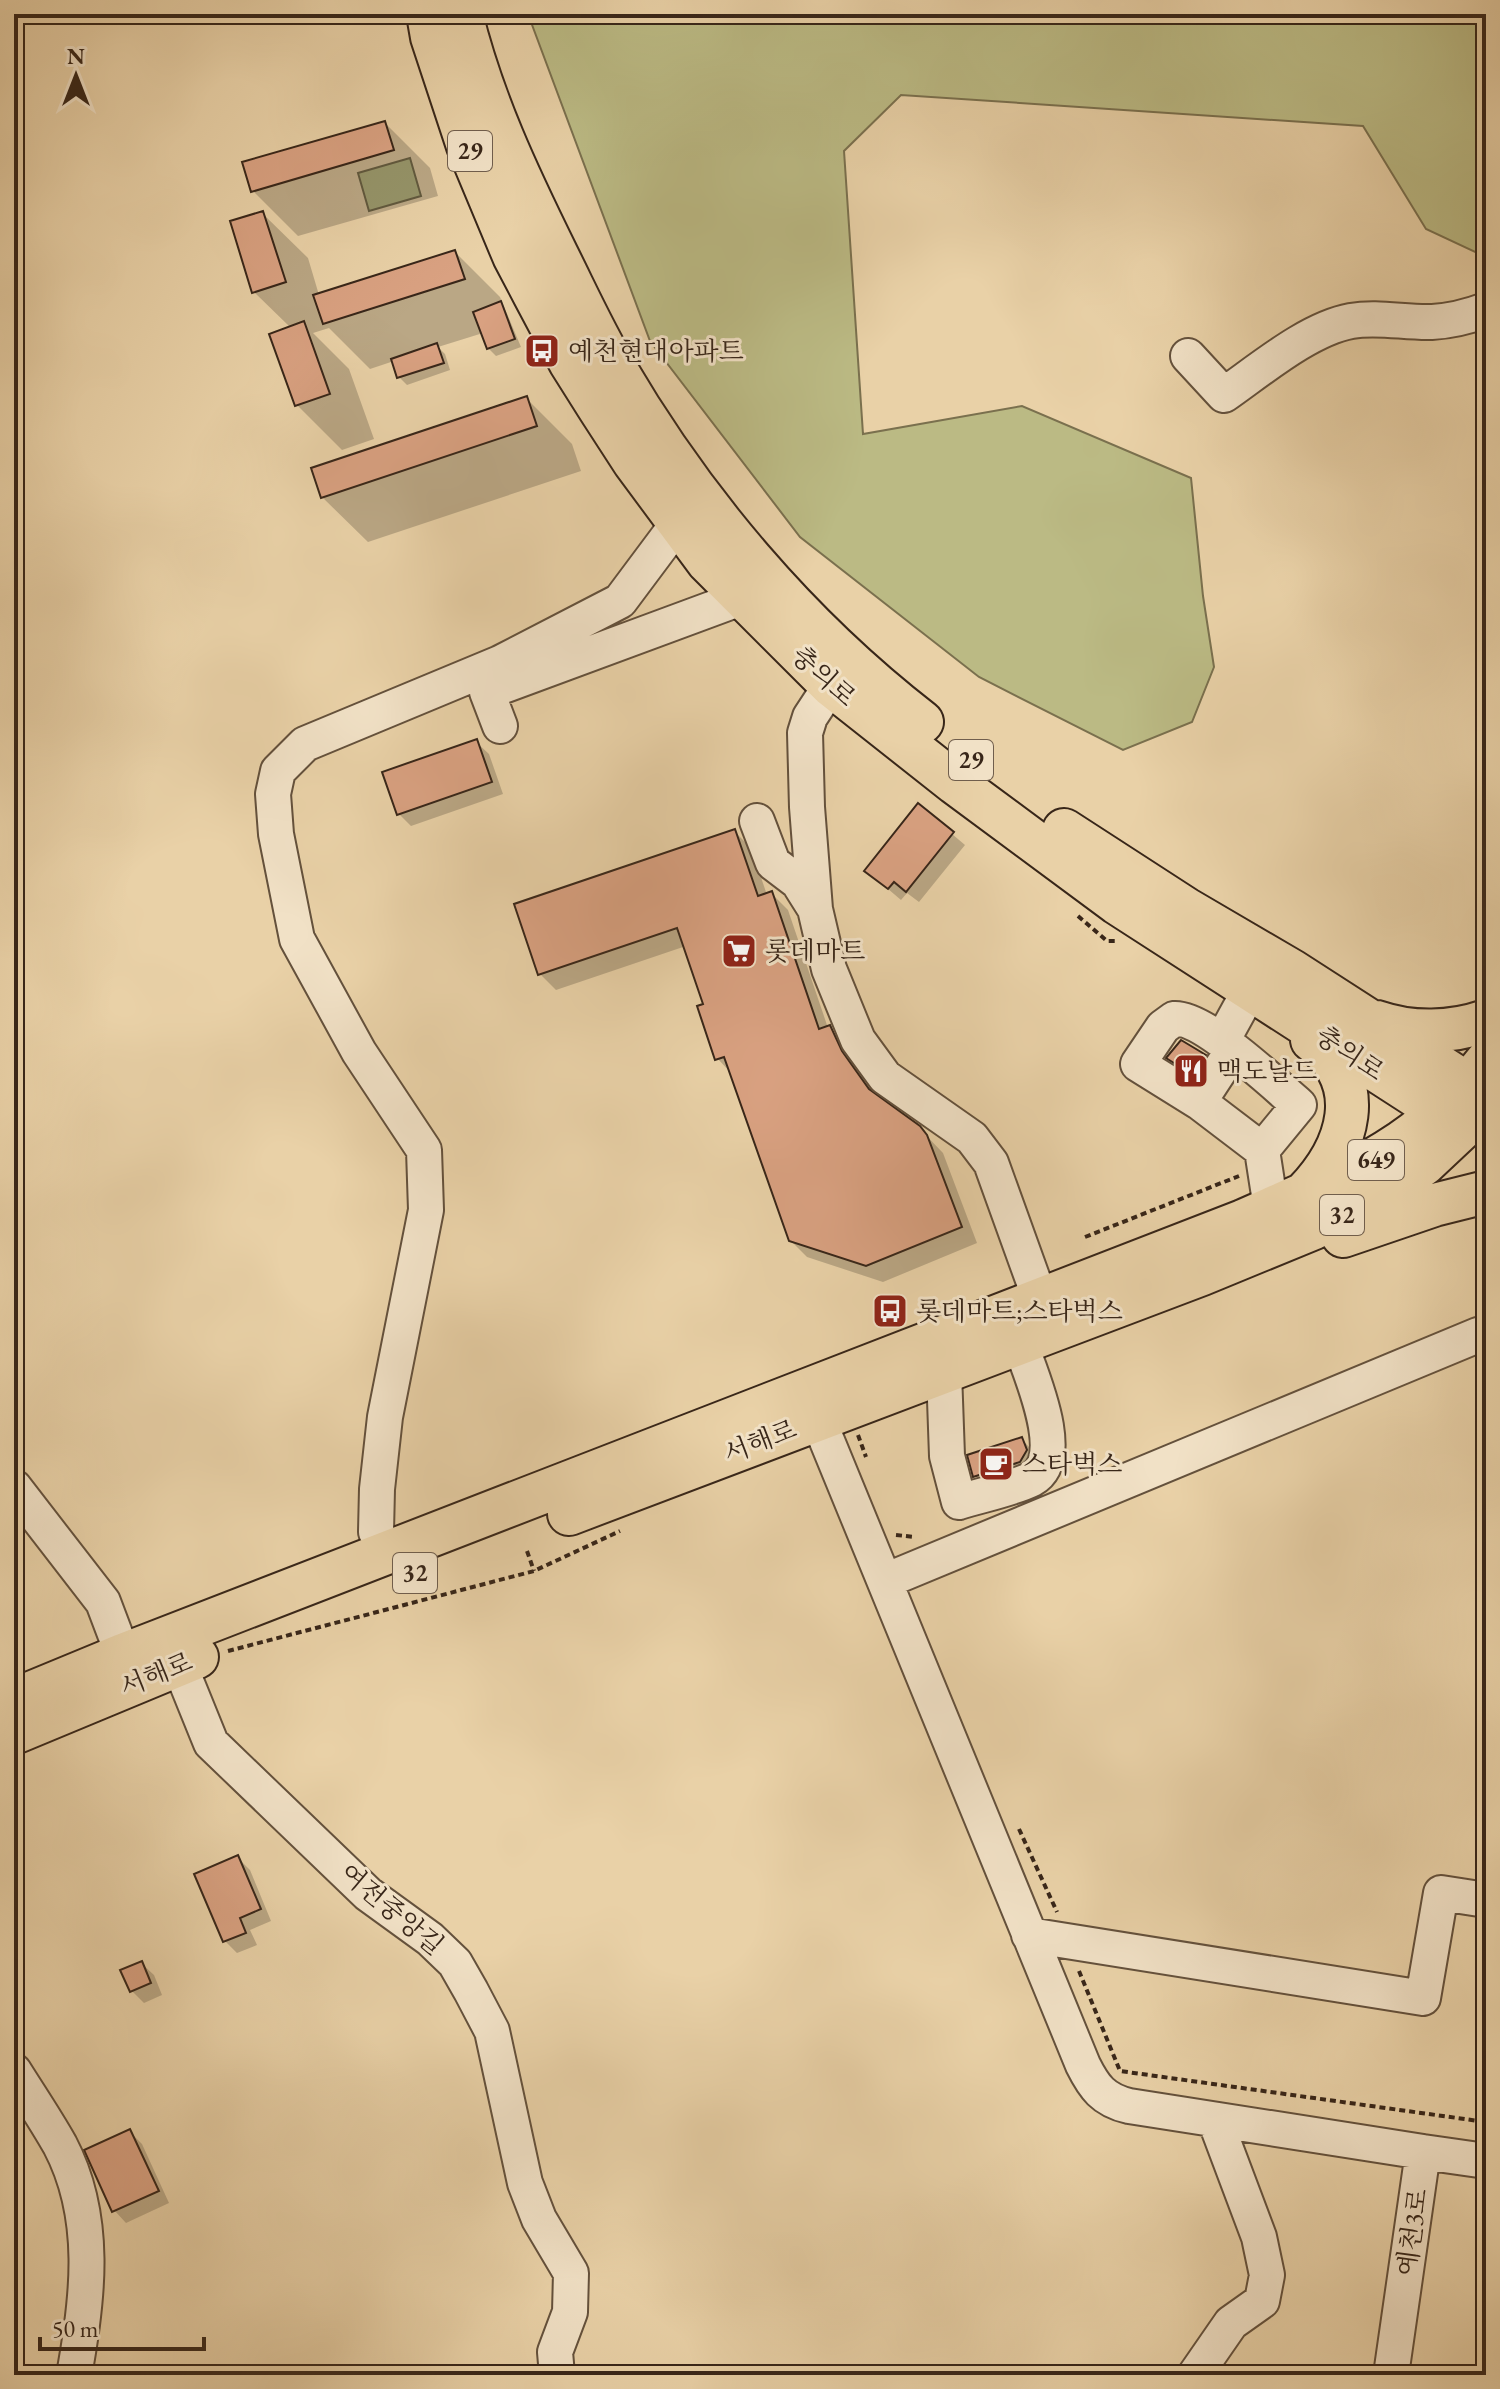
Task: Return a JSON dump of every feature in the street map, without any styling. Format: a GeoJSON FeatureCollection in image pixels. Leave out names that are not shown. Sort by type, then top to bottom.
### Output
{"type":"FeatureCollection","features":[{"type":"Feature","properties":{"kind":"main road","name":"충의로"},"geometry":{"type":"LineString","coordinates":[[428,14],[432,37],[468,146],[514,256],[648,422],[729,536],[829,640],[901,706],[1083,844],[1186,909],[1337,1043],[1474,1104]]}},
{"type":"Feature","properties":{"kind":"main road","name":"충의로"},"geometry":{"type":"LineString","coordinates":[[461,14],[476,69],[569,322],[570,362],[627,452],[708,562],[741,598],[831,685],[955,783],[1117,903],[1273,989],[1355,1013],[1474,1104]]}},
{"type":"Feature","properties":{"kind":"main road","name":"32"},"geometry":{"type":"LineString","coordinates":[[1273,989],[1277,1013],[1324,1049],[1333,1060],[1347,1097],[1346,1126],[1341,1140],[1297,1210]]}},
{"type":"Feature","properties":{"kind":"main road"},"geometry":{"type":"LineString","coordinates":[[1355,1013],[1403,1029],[1451,1029],[1486,1021]]}},
{"type":"Feature","properties":{"kind":"main road","name":"서해로"},"geometry":{"type":"LineString","coordinates":[[21,1725],[123,1655],[944,1372],[1202,1274],[1334,1182],[1376,1160],[1418,1131],[1474,1104]]}},
{"type":"Feature","properties":{"kind":"main road"},"geometry":{"type":"LineString","coordinates":[[1202,1274],[1210,1283],[1434,1205],[1484,1194]]}},
{"type":"Feature","properties":{"kind":"main road","name":"서해로"},"geometry":{"type":"LineString","coordinates":[[21,1725],[826,1411],[1040,1299],[1297,1210]]}},
{"type":"Feature","properties":{"kind":"main road"},"geometry":{"type":"LineString","coordinates":[[123,1655],[376,1532],[501,1480],[775,1377],[793,1380],[826,1411]]}},
{"type":"Feature","properties":{"kind":"street"},"geometry":{"type":"LineString","coordinates":[[1188,356],[1224,395],[1292,349],[1350,321],[1383,318],[1432,322],[1486,310]]}},
{"type":"Feature","properties":{"kind":"street"},"geometry":{"type":"LineString","coordinates":[[376,1532],[385,1417],[426,1210],[424,1150],[359,1052],[297,939],[276,834],[273,794],[278,771],[305,744],[500,663],[620,601],[679,522]]}},
{"type":"Feature","properties":{"kind":"street"},"geometry":{"type":"LineString","coordinates":[[500,726],[487,692],[741,598]]}},
{"type":"Feature","properties":{"kind":"street"},"geometry":{"type":"LineString","coordinates":[[831,685],[810,717],[805,733],[815,909],[829,969],[858,1040],[885,1077],[972,1138],[991,1163],[1040,1299]]}},
{"type":"Feature","properties":{"kind":"street"},"geometry":{"type":"LineString","coordinates":[[757,821],[773,863],[798,882],[815,909]]}},
{"type":"Feature","properties":{"kind":"street"},"geometry":{"type":"LineString","coordinates":[[1199,1102],[1227,1045],[1273,989]]}},
{"type":"Feature","properties":{"kind":"street"},"geometry":{"type":"LineString","coordinates":[[1262,1150],[1299,1105],[1227,1045],[1187,1021],[1174,1019],[1163,1027],[1138,1064],[1199,1102],[1262,1150],[1297,1210]]}},
{"type":"Feature","properties":{"kind":"street"},"geometry":{"type":"LineString","coordinates":[[885,1581],[1483,1330]]}},
{"type":"Feature","properties":{"kind":"street"},"geometry":{"type":"LineString","coordinates":[[944,1372],[947,1456],[959,1502],[1033,1478],[1044,1466],[1048,1455],[1048,1435],[1020,1343]]}},
{"type":"Feature","properties":{"kind":"street"},"geometry":{"type":"LineString","coordinates":[[826,1411],[885,1581],[1029,1935],[1096,2090],[1118,2104],[1423,2152]]}},
{"type":"Feature","properties":{"kind":"street"},"geometry":{"type":"LineString","coordinates":[[14,1487],[103,1602],[123,1655]]}},
{"type":"Feature","properties":{"kind":"street","name":"여전중앙길"},"geometry":{"type":"LineString","coordinates":[[179,1664],[211,1743],[368,1894],[430,1939],[455,1963],[471,1991],[492,2031],[525,2183],[539,2219],[571,2273],[573,2290],[570,2312],[555,2352],[557,2375]]}},
{"type":"Feature","properties":{"kind":"street"},"geometry":{"type":"LineString","coordinates":[[1029,1935],[1423,1998],[1441,1893],[1486,1900]]}},
{"type":"Feature","properties":{"kind":"street"},"geometry":{"type":"LineString","coordinates":[[14,2071],[60,2146],[75,2183],[88,2245],[86,2313],[74,2375]]}},
{"type":"Feature","properties":{"kind":"street"},"geometry":{"type":"LineString","coordinates":[[1195,2375],[1231,2323],[1262,2301],[1267,2275],[1259,2237],[1215,2120]]}},
{"type":"Feature","properties":{"kind":"street","name":"예천3로"},"geometry":{"type":"LineString","coordinates":[[1391,2375],[1423,2152],[1486,2161]]}},
{"type":"Feature","properties":{"kind":"path"},"geometry":{"type":"LineString","coordinates":[[826,1411],[869,1466]]}},
{"type":"Feature","properties":{"kind":"path"},"geometry":{"type":"LineString","coordinates":[[894,1535],[916,1538],[926,1564]]}},
{"type":"Feature","properties":{"kind":"path"},"geometry":{"type":"LineString","coordinates":[[527,1551],[534,1571]]}},
{"type":"Feature","properties":{"kind":"path"},"geometry":{"type":"LineString","coordinates":[[1045,1888],[1061,1919],[1079,1923],[1090,1961],[1079,1971],[1120,2071],[1486,2122]]}},
{"type":"Feature","properties":{"kind":"shaded area"},"geometry":{"type":"Polygon","coordinates":[[[528,14],[1486,14],[1486,257],[1426,229],[1363,126],[901,95],[844,151],[863,434],[1022,406],[1191,478],[1214,667],[1192,722],[1123,750],[979,677],[800,537],[650,341],[528,14]]]}},
{"type":"Feature","properties":{"kind":"shaded area"},"geometry":{"type":"Polygon","coordinates":[[[410,158],[421,196],[369,211],[358,173],[410,158]]]}},
{"type":"Feature","properties":{"kind":"building"},"geometry":{"type":"Polygon","coordinates":[[[385,121],[394,150],[251,192],[242,162],[385,121]]]}},
{"type":"Feature","properties":{"kind":"building"},"geometry":{"type":"Polygon","coordinates":[[[263,211],[286,282],[252,293],[230,221],[263,211]]]}},
{"type":"Feature","properties":{"kind":"building"},"geometry":{"type":"Polygon","coordinates":[[[455,250],[465,279],[323,324],[313,295],[455,250]]]}},
{"type":"Feature","properties":{"kind":"building"},"geometry":{"type":"Polygon","coordinates":[[[501,301],[515,339],[487,349],[473,312],[501,301]]]}},
{"type":"Feature","properties":{"kind":"building"},"geometry":{"type":"Polygon","coordinates":[[[304,321],[330,394],[295,406],[269,334],[304,321]]]}},
{"type":"Feature","properties":{"kind":"building"},"geometry":{"type":"Polygon","coordinates":[[[437,343],[444,363],[397,378],[391,359],[437,343]]]}},
{"type":"Feature","properties":{"kind":"building"},"geometry":{"type":"Polygon","coordinates":[[[527,396],[537,426],[321,498],[311,468],[527,396]]]}},
{"type":"Feature","properties":{"kind":"building"},"geometry":{"type":"Polygon","coordinates":[[[477,739],[492,782],[397,815],[382,772],[477,739]]]}},
{"type":"Feature","properties":{"kind":"building"},"geometry":{"type":"Polygon","coordinates":[[[918,803],[954,832],[906,892],[894,882],[888,889],[864,871],[918,803]]]}},
{"type":"Feature","properties":{"kind":"building"},"geometry":{"type":"Polygon","coordinates":[[[735,829],[758,896],[772,891],[819,1029],[830,1025],[842,1051],[869,1089],[920,1126],[927,1135],[962,1227],[866,1266],[789,1241],[724,1057],[715,1060],[697,1006],[703,1004],[677,928],[538,975],[514,904],[735,829]]]}},
{"type":"Feature","properties":{"kind":"building"},"geometry":{"type":"Polygon","coordinates":[[[1181,1040],[1206,1055],[1193,1075],[1166,1058],[1181,1040]]]}},
{"type":"Feature","properties":{"kind":"building","name":"스타벅스"},"geometry":{"type":"Polygon","coordinates":[[[1022,1437],[1027,1450],[1020,1462],[973,1477],[967,1455],[1022,1437]]]}},
{"type":"Feature","properties":{"kind":"building"},"geometry":{"type":"Polygon","coordinates":[[[238,1855],[261,1909],[240,1918],[246,1933],[223,1942],[194,1874],[238,1855]]]}},
{"type":"Feature","properties":{"kind":"building"},"geometry":{"type":"Polygon","coordinates":[[[142,1961],[151,1983],[130,1992],[120,1970],[142,1961]]]}},
{"type":"Feature","properties":{"kind":"building"},"geometry":{"type":"Polygon","coordinates":[[[130,2129],[159,2191],[112,2212],[84,2150],[130,2129]]]}},
{"type":"Feature","properties":{"kind":"place","name":"예천현대아파트"},"geometry":{"type":"Point","coordinates":[542,351]}},
{"type":"Feature","properties":{"kind":"place","name":"롯데마트"},"geometry":{"type":"Point","coordinates":[739,951]}},
{"type":"Feature","properties":{"kind":"place","name":"맥도날드"},"geometry":{"type":"Point","coordinates":[1191,1071]}},
{"type":"Feature","properties":{"kind":"place","name":"롯데마트;스타벅스"},"geometry":{"type":"Point","coordinates":[890,1311]}},
{"type":"Feature","properties":{"kind":"place","name":"스타벅스"},"geometry":{"type":"Point","coordinates":[996,1464]}}]}
